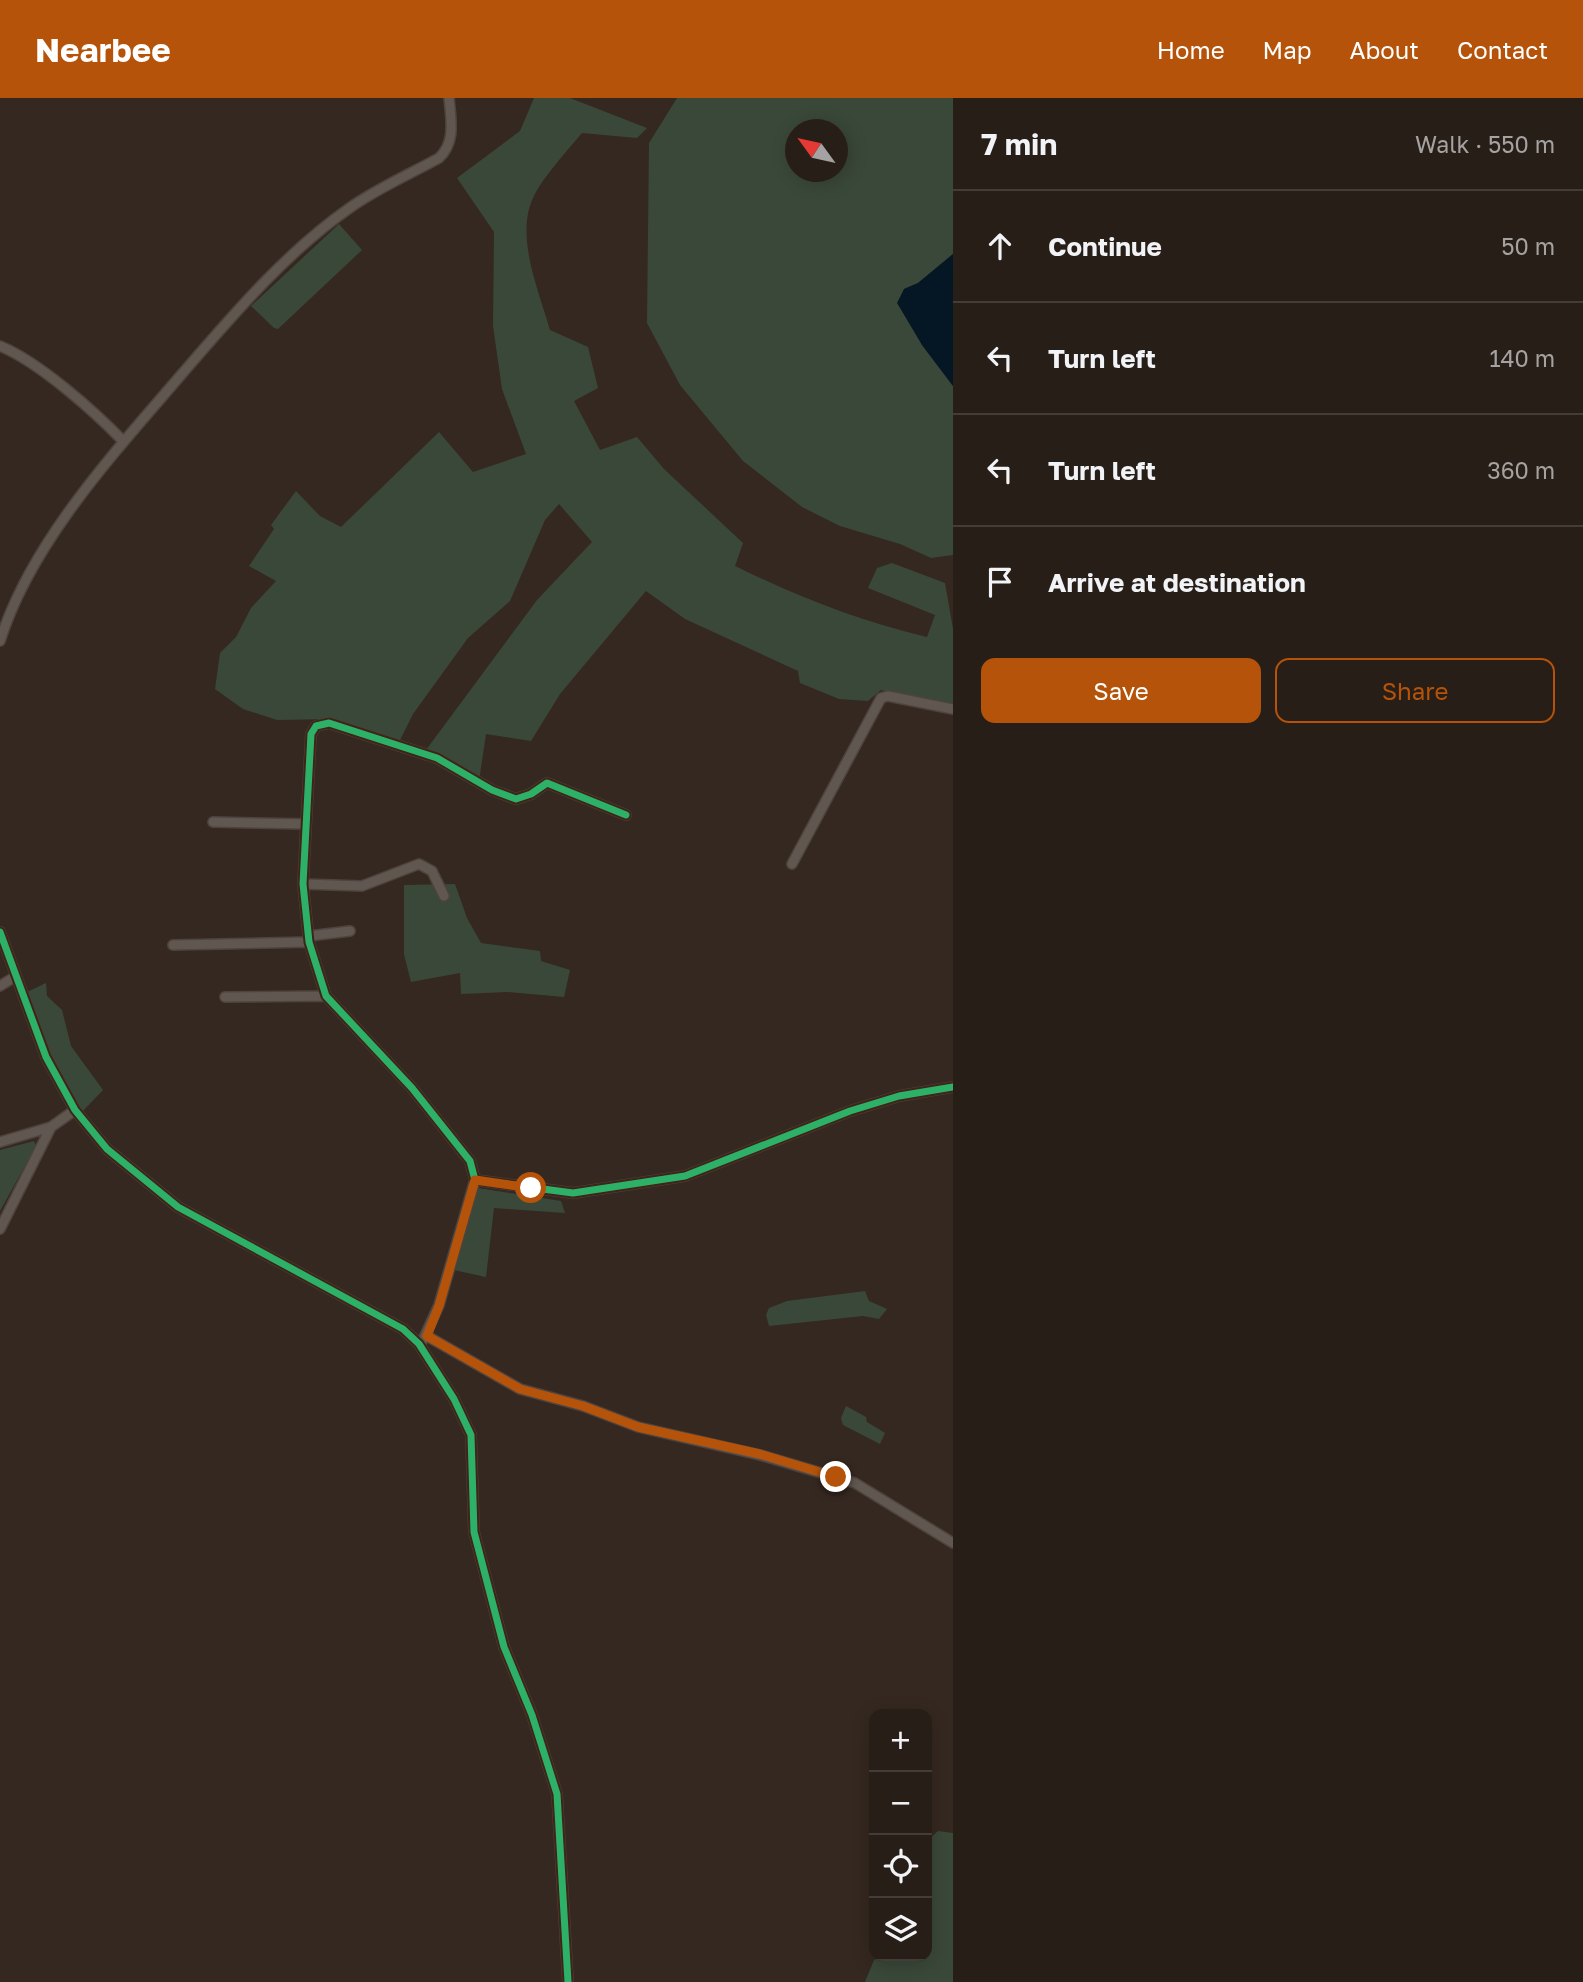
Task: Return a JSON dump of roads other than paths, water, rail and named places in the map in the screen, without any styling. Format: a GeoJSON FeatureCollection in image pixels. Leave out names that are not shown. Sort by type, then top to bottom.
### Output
{"type":"FeatureCollection","features":[{"type":"Feature","properties":{"kind":"street"},"geometry":{"type":"LineString","coordinates":[[0,641],[33,569],[101,467],[226,322],[299,251],[351,207],[439,158],[447,150],[451,141],[449,98]]}},
{"type":"Feature","properties":{"kind":"street"},"geometry":{"type":"LineString","coordinates":[[0,346],[50,379],[101,418],[123,441]]}},
{"type":"Feature","properties":{"kind":"street"},"geometry":{"type":"LineString","coordinates":[[793,864],[881,698],[888,696],[953,709]]}},
{"type":"Feature","properties":{"kind":"street"},"geometry":{"type":"LineString","coordinates":[[419,1344],[427,1336],[439,1306],[475,1180],[470,1161],[412,1088],[326,996],[309,939],[303,884],[311,734],[316,726],[324,723],[437,758],[492,790],[516,799],[531,794],[547,783],[626,815]]}},
{"type":"Feature","properties":{"kind":"street"},"geometry":{"type":"LineString","coordinates":[[213,822],[305,824]]}},
{"type":"Feature","properties":{"kind":"street"},"geometry":{"type":"LineString","coordinates":[[303,884],[362,886],[407,867],[423,864],[440,881],[444,896]]}},
{"type":"Feature","properties":{"kind":"street"},"geometry":{"type":"LineString","coordinates":[[173,945],[309,939],[350,931]]}},
{"type":"Feature","properties":{"kind":"street"},"geometry":{"type":"LineString","coordinates":[[0,932],[46,1057],[75,1110],[107,1149],[178,1207],[311,1282],[388,1320],[419,1344],[454,1399],[471,1435],[474,1532],[505,1647],[533,1714],[557,1794],[568,1982]]}},
{"type":"Feature","properties":{"kind":"street"},"geometry":{"type":"LineString","coordinates":[[0,986],[16,976]]}},
{"type":"Feature","properties":{"kind":"street"},"geometry":{"type":"LineString","coordinates":[[225,997],[326,996]]}},
{"type":"Feature","properties":{"kind":"street"},"geometry":{"type":"LineString","coordinates":[[475,1180],[573,1193],[685,1175],[850,1111],[899,1096],[953,1087]]}},
{"type":"Feature","properties":{"kind":"street"},"geometry":{"type":"LineString","coordinates":[[0,1142],[51,1127],[75,1110]]}},
{"type":"Feature","properties":{"kind":"street"},"geometry":{"type":"LineString","coordinates":[[0,1229],[51,1127]]}},
{"type":"Feature","properties":{"kind":"street"},"geometry":{"type":"LineString","coordinates":[[427,1336],[520,1389],[583,1406],[638,1427],[760,1454],[855,1483],[953,1544]]}},
{"type":"Feature","properties":{"kind":"water"},"geometry":{"type":"Polygon","coordinates":[[[953,254],[953,386],[922,345],[897,303],[904,289],[918,283],[953,254]]]}}]}
